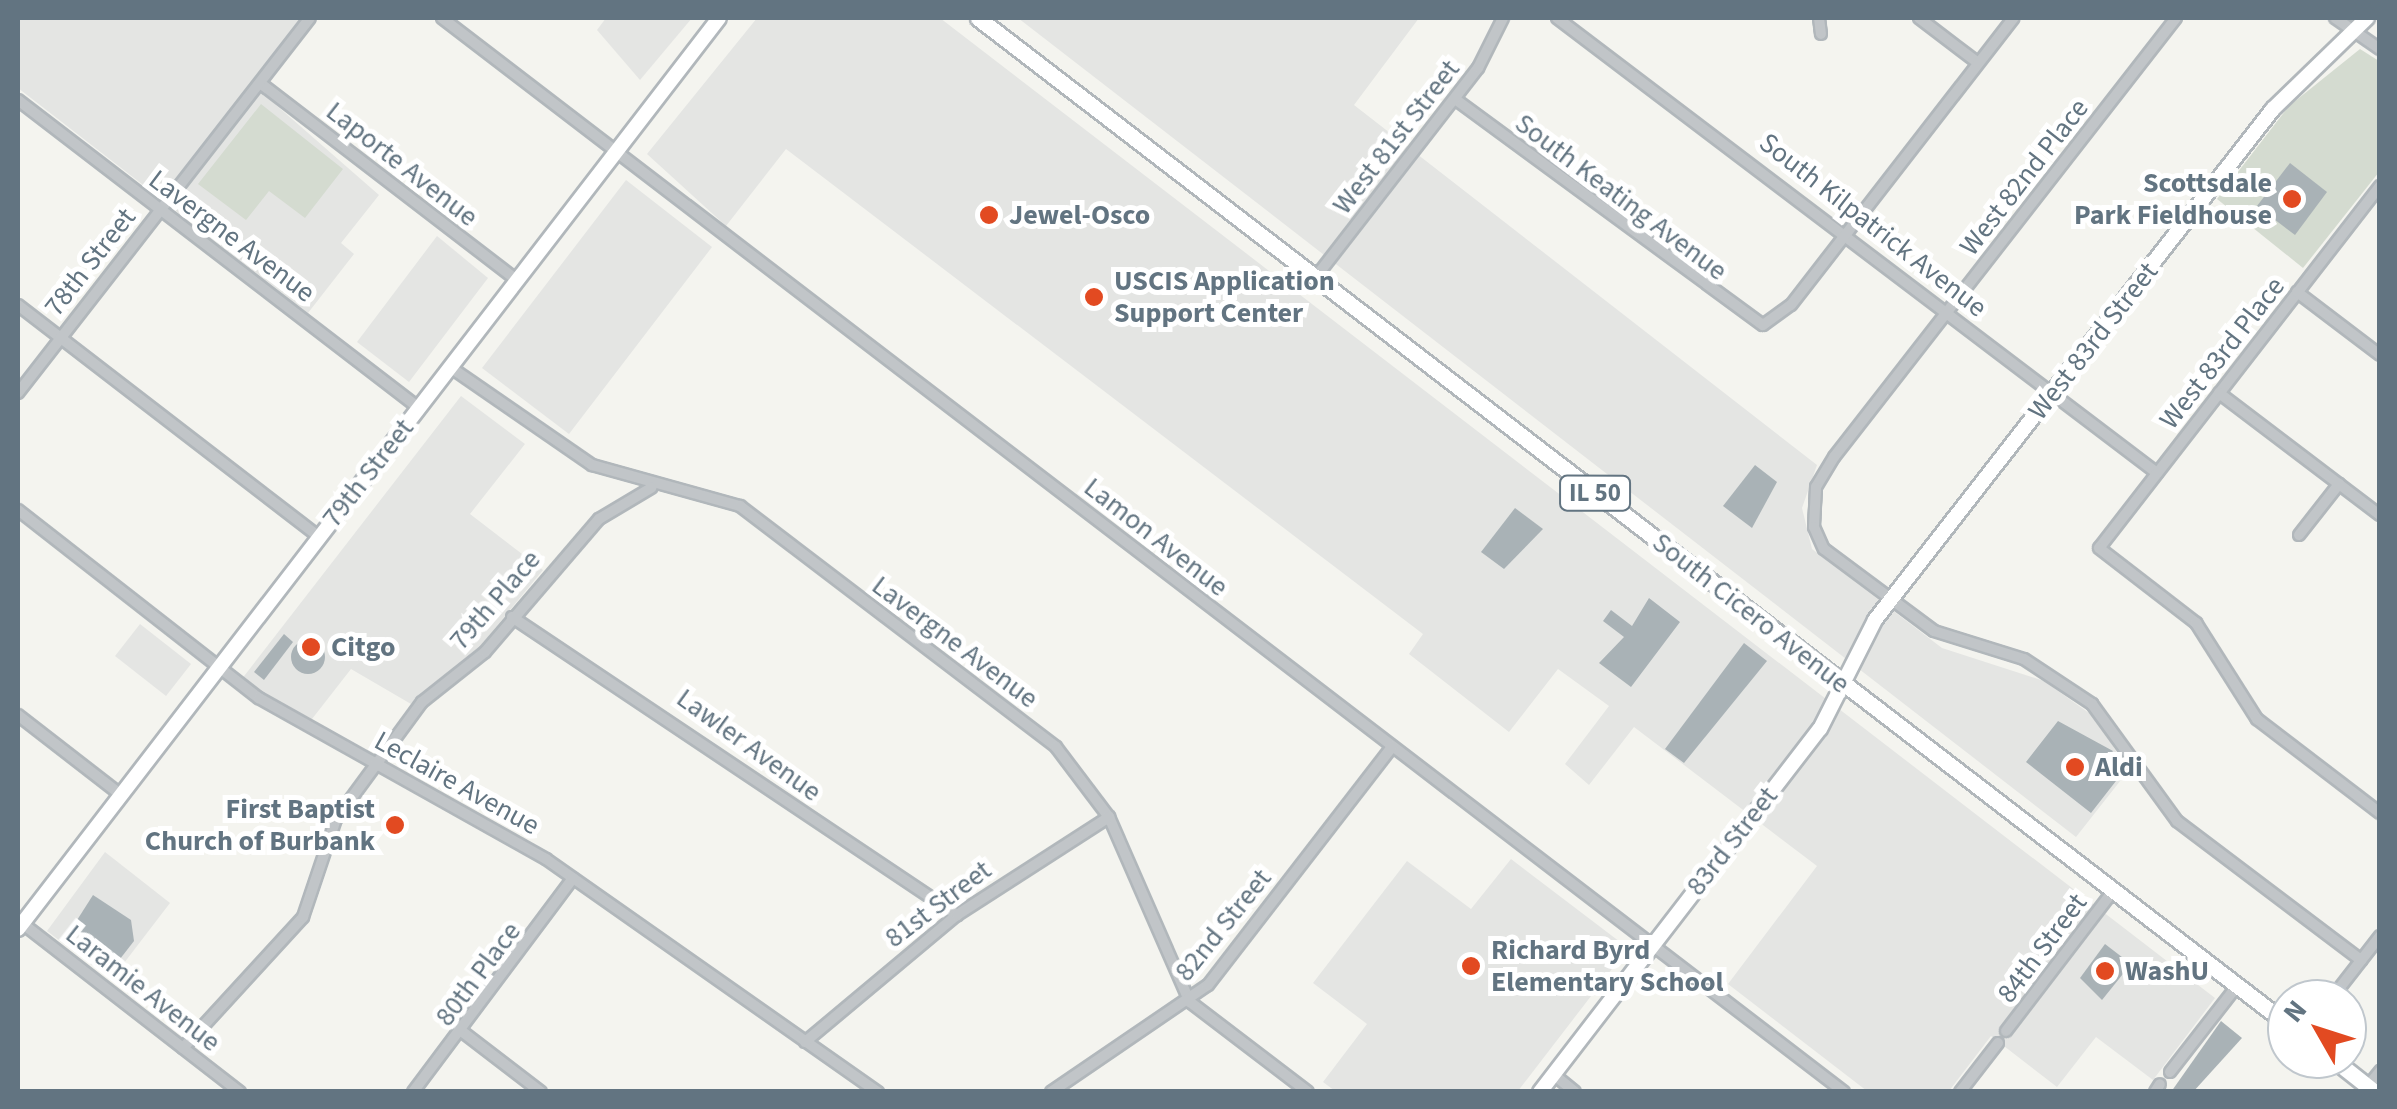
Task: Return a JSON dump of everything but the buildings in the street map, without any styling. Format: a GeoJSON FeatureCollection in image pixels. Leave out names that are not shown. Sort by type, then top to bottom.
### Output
{"type":"FeatureCollection","features":[{"type":"Feature","properties":{"kind":"main road","name":"South Cicero Avenue"},"geometry":{"type":"LineString","coordinates":[[978,18],[2267,1009]]}},
{"type":"Feature","properties":{"kind":"street","name":"78th Street"},"geometry":{"type":"LineString","coordinates":[[18,394],[310,18]]}},
{"type":"Feature","properties":{"kind":"street","name":"Lamon Avenue"},"geometry":{"type":"LineString","coordinates":[[442,18],[1844,1092]]}},
{"type":"Feature","properties":{"kind":"street","name":"West 81st Street"},"geometry":{"type":"LineString","coordinates":[[1316,278],[1454,98],[1503,18]]}},
{"type":"Feature","properties":{"kind":"street","name":"South Kilpatrick Avenue"},"geometry":{"type":"LineString","coordinates":[[1558,18],[1848,233],[2158,473]]}},
{"type":"Feature","properties":{"kind":"street"},"geometry":{"type":"LineString","coordinates":[[1819,18],[1822,34]]}},
{"type":"Feature","properties":{"kind":"street"},"geometry":{"type":"LineString","coordinates":[[1919,18],[1978,63]]}},
{"type":"Feature","properties":{"kind":"street"},"geometry":{"type":"LineString","coordinates":[[1848,233],[2014,18]]}},
{"type":"Feature","properties":{"kind":"street","name":"West 82nd Place"},"geometry":{"type":"LineString","coordinates":[[1891,600],[1824,548],[1814,513],[1822,474],[2176,18]]}},
{"type":"Feature","properties":{"kind":"street"},"geometry":{"type":"LineString","coordinates":[[2334,18],[2380,50]]}},
{"type":"Feature","properties":{"kind":"street","name":"West 83rd Street"},"geometry":{"type":"LineString","coordinates":[[1838,680],[1891,600],[2273,110],[2355,34],[2367,18]]}},
{"type":"Feature","properties":{"kind":"street","name":"79th Street"},"geometry":{"type":"LineString","coordinates":[[19,924],[714,19]]}},
{"type":"Feature","properties":{"kind":"street","name":"Laporte Avenue"},"geometry":{"type":"LineString","coordinates":[[260,83],[517,280]]}},
{"type":"Feature","properties":{"kind":"street","name":"South Keating Avenue"},"geometry":{"type":"LineString","coordinates":[[1454,98],[1763,325],[1791,305],[1848,233]]}},
{"type":"Feature","properties":{"kind":"street","name":"Lavergne Avenue"},"geometry":{"type":"LineString","coordinates":[[18,100],[419,408]]}},
{"type":"Feature","properties":{"kind":"street","name":"West 83rd Place"},"geometry":{"type":"LineString","coordinates":[[2378,191],[2099,548],[2196,623],[2257,720],[2380,813]]}},
{"type":"Feature","properties":{"kind":"street"},"geometry":{"type":"LineString","coordinates":[[2297,292],[2380,355]]}},
{"type":"Feature","properties":{"kind":"street"},"geometry":{"type":"LineString","coordinates":[[18,305],[319,537]]}},
{"type":"Feature","properties":{"kind":"street","name":"Lavergne Avenue"},"geometry":{"type":"LineString","coordinates":[[450,367],[568,452],[652,488],[698,489],[740,506],[1056,748],[1109,817],[1190,1002],[1308,1092]]}},
{"type":"Feature","properties":{"kind":"street"},"geometry":{"type":"LineString","coordinates":[[2219,393],[2380,515]]}},
{"type":"Feature","properties":{"kind":"street"},"geometry":{"type":"LineString","coordinates":[[2299,535],[2339,484]]}},
{"type":"Feature","properties":{"kind":"street","name":"79th Place"},"geometry":{"type":"LineString","coordinates":[[184,1048],[303,917],[336,819],[422,702],[512,617],[599,518],[652,488]]}},
{"type":"Feature","properties":{"kind":"street","name":"Leclaire Avenue"},"geometry":{"type":"LineString","coordinates":[[18,510],[220,666],[573,878],[878,1092]]}},
{"type":"Feature","properties":{"kind":"street"},"geometry":{"type":"LineString","coordinates":[[1891,600],[1953,642],[2041,667],[2092,704],[2178,821],[2361,960]]}},
{"type":"Feature","properties":{"kind":"street","name":"Lawler Avenue"},"geometry":{"type":"LineString","coordinates":[[512,617],[957,915]]}},
{"type":"Feature","properties":{"kind":"street","name":"83rd Street"},"geometry":{"type":"LineString","coordinates":[[1540,1092],[1820,729],[1838,680]]}},
{"type":"Feature","properties":{"kind":"street"},"geometry":{"type":"LineString","coordinates":[[18,714],[121,795]]}},
{"type":"Feature","properties":{"kind":"street","name":"82nd Street"},"geometry":{"type":"LineString","coordinates":[[1052,1092],[1190,1002],[1392,747]]}},
{"type":"Feature","properties":{"kind":"street","name":"81st Street"},"geometry":{"type":"LineString","coordinates":[[805,1042],[957,915],[1109,817]]}},
{"type":"Feature","properties":{"kind":"street","name":"80th Place"},"geometry":{"type":"LineString","coordinates":[[413,1092],[464,1032],[573,878]]}},
{"type":"Feature","properties":{"kind":"street","name":"84th Street"},"geometry":{"type":"LineString","coordinates":[[2006,1031],[2113,891]]}},
{"type":"Feature","properties":{"kind":"street","name":"Laramie Avenue"},"geometry":{"type":"LineString","coordinates":[[19,924],[240,1092]]}},
{"type":"Feature","properties":{"kind":"street"},"geometry":{"type":"LineString","coordinates":[[2346,979],[2380,936]]}},
{"type":"Feature","properties":{"kind":"street"},"geometry":{"type":"LineString","coordinates":[[2170,1072],[2237,986]]}},
{"type":"Feature","properties":{"kind":"street"},"geometry":{"type":"LineString","coordinates":[[464,1032],[541,1092]]}},
{"type":"Feature","properties":{"kind":"street","name":"84th Street"},"geometry":{"type":"LineString","coordinates":[[1960,1092],[1998,1043]]}},
{"type":"Feature","properties":{"kind":"street"},"geometry":{"type":"LineString","coordinates":[[2369,1090],[2380,1071]]}},
{"type":"Feature","properties":{"kind":"street"},"geometry":{"type":"LineString","coordinates":[[1553,1074],[1575,1092]]}},
{"type":"Feature","properties":{"kind":"shaded area"},"geometry":{"type":"Polygon","coordinates":[[[18,18],[304,18],[165,202],[18,88],[18,18]]]}},
{"type":"Feature","properties":{"kind":"shaded area"},"geometry":{"type":"Polygon","coordinates":[[[606,18],[692,18],[640,80],[597,30],[606,18]]]}},
{"type":"Feature","properties":{"kind":"shaded area"},"geometry":{"type":"Polygon","coordinates":[[[757,18],[940,18],[2215,998],[2153,1080],[2096,1037],[2057,1087],[1991,1036],[1949,1091],[1867,1091],[1728,984],[1817,866],[1634,727],[1589,785],[1565,764],[1609,706],[1558,669],[1509,732],[1409,654],[1423,634],[786,149],[726,226],[647,154],[757,18]]]}},
{"type":"Feature","properties":{"kind":"shaded area"},"geometry":{"type":"Polygon","coordinates":[[[1018,18],[1419,18],[1354,105],[1817,465],[1802,508],[1812,549],[1942,648],[2044,681],[2096,718],[2128,771],[2076,837],[1018,18]]]}},
{"type":"Feature","properties":{"kind":"shaded area"},"geometry":{"type":"Polygon","coordinates":[[[2360,49],[2379,61],[2379,172],[2303,268],[2217,199],[2289,106],[2360,49]]]}},
{"type":"Feature","properties":{"kind":"shaded area"},"geometry":{"type":"Polygon","coordinates":[[[260,91],[379,195],[341,243],[354,254],[308,313],[171,207],[260,91]]]}},
{"type":"Feature","properties":{"kind":"shaded area"},"geometry":{"type":"Polygon","coordinates":[[[261,104],[343,169],[305,218],[269,191],[246,220],[198,184],[261,104]]]}},
{"type":"Feature","properties":{"kind":"shaded area"},"geometry":{"type":"Polygon","coordinates":[[[626,180],[712,247],[569,434],[482,368],[626,180]]]}},
{"type":"Feature","properties":{"kind":"shaded area"},"geometry":{"type":"Polygon","coordinates":[[[437,236],[488,278],[409,382],[357,342],[437,236]]]}},
{"type":"Feature","properties":{"kind":"shaded area"},"geometry":{"type":"Polygon","coordinates":[[[461,396],[525,444],[470,514],[543,570],[476,651],[411,704],[351,669],[312,719],[250,687],[241,680],[461,396]]]}},
{"type":"Feature","properties":{"kind":"shaded area"},"geometry":{"type":"Polygon","coordinates":[[[140,624],[191,664],[166,696],[115,656],[140,624]]]}},
{"type":"Feature","properties":{"kind":"shaded area"},"geometry":{"type":"Polygon","coordinates":[[[105,852],[170,903],[111,980],[47,931],[105,852]]]}},
{"type":"Feature","properties":{"kind":"shaded area","name":"Richard Byrd Elementary School"},"geometry":{"type":"Polygon","coordinates":[[[1511,859],[1628,948],[1518,1091],[1335,1091],[1323,1082],[1367,1024],[1313,983],[1407,861],[1471,909],[1511,859]]]}},
{"type":"Feature","properties":{"kind":"place","name":"Scottsdale Park Fieldhouse"},"geometry":{"type":"Point","coordinates":[2292,199]}},
{"type":"Feature","properties":{"kind":"place","name":"Jewel-Osco"},"geometry":{"type":"Point","coordinates":[989,215]}},
{"type":"Feature","properties":{"kind":"place","name":"USCIS Application Support Center"},"geometry":{"type":"Point","coordinates":[1094,297]}},
{"type":"Feature","properties":{"kind":"place","name":"Citgo"},"geometry":{"type":"Point","coordinates":[311,647]}},
{"type":"Feature","properties":{"kind":"place","name":"Aldi"},"geometry":{"type":"Point","coordinates":[2075,767]}},
{"type":"Feature","properties":{"kind":"place","name":"First Baptist Church of Burbank"},"geometry":{"type":"Point","coordinates":[395,825]}},
{"type":"Feature","properties":{"kind":"place","name":"Richard Byrd Elementary School"},"geometry":{"type":"Point","coordinates":[1471,966]}},
{"type":"Feature","properties":{"kind":"place","name":"WashU"},"geometry":{"type":"Point","coordinates":[2105,971]}}]}
